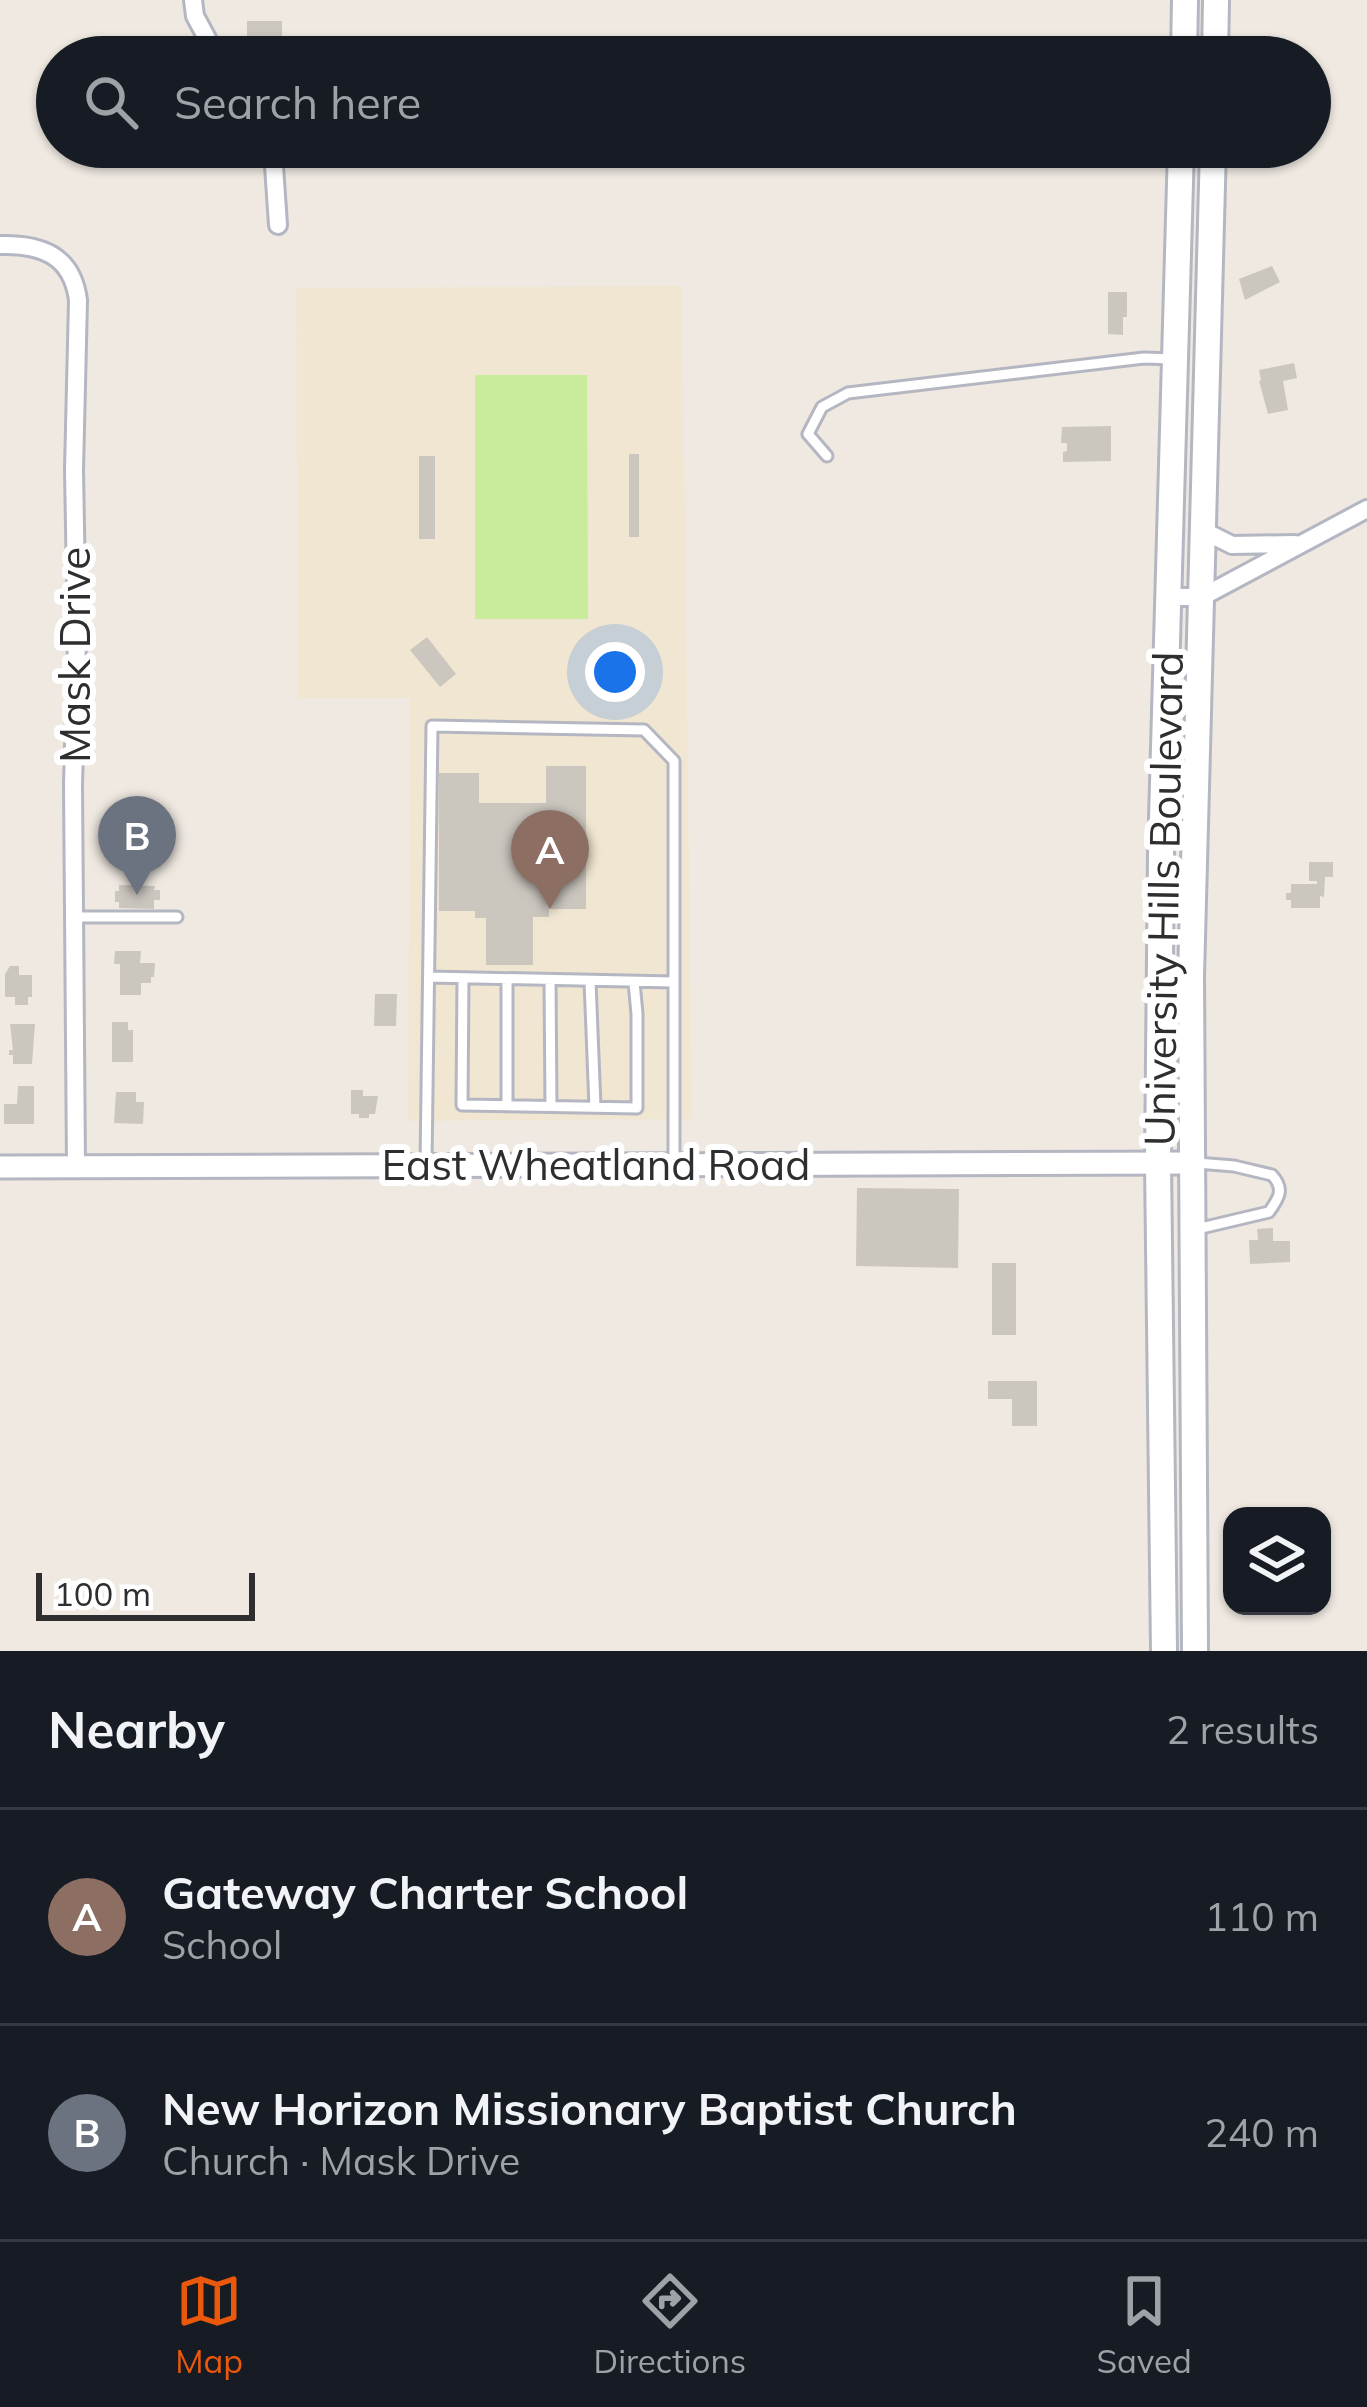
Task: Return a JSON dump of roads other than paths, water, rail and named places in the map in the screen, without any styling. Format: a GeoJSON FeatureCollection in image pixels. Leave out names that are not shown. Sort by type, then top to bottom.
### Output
{"type":"FeatureCollection","features":[{"type":"Feature","properties":{"kind":"main road"},"geometry":{"type":"LineString","coordinates":[[1184,36],[1185,0]]}},
{"type":"Feature","properties":{"kind":"main road"},"geometry":{"type":"LineString","coordinates":[[1215,36],[1216,0]]}},
{"type":"Feature","properties":{"kind":"main road","name":"University Hills Boulevard"},"geometry":{"type":"LineString","coordinates":[[1163,1651],[1157,1163],[1180,168]]}},
{"type":"Feature","properties":{"kind":"main road","name":"University Hills Boulevard"},"geometry":{"type":"LineString","coordinates":[[1195,1651],[1191,976],[1212,168]]}},
{"type":"Feature","properties":{"kind":"main road"},"geometry":{"type":"LineString","coordinates":[[1173,358],[1206,359]]}},
{"type":"Feature","properties":{"kind":"main road"},"geometry":{"type":"LineString","coordinates":[[1160,1326],[1192,1326]]}},
{"type":"Feature","properties":{"kind":"main road"},"geometry":{"type":"LineString","coordinates":[[1160,1376],[1192,1376]]}},
{"type":"Feature","properties":{"kind":"street"},"geometry":{"type":"LineString","coordinates":[[193,0],[206,36]]}},
{"type":"Feature","properties":{"kind":"street"},"geometry":{"type":"LineString","coordinates":[[274,168],[278,225]]}},
{"type":"Feature","properties":{"kind":"street","name":"Mask Drive"},"geometry":{"type":"LineString","coordinates":[[0,245],[41,249],[71,272],[76,289],[76,1167]]}},
{"type":"Feature","properties":{"kind":"street"},"geometry":{"type":"LineString","coordinates":[[1169,597],[1202,597],[1367,509]]}},
{"type":"Feature","properties":{"kind":"street"},"geometry":{"type":"LineString","coordinates":[[1202,530],[1232,545],[1308,542]]}},
{"type":"Feature","properties":{"kind":"street","name":"East Wheatland Road"},"geometry":{"type":"LineString","coordinates":[[0,1167],[1192,1163]]}},
{"type":"Feature","properties":{"kind":"lane"},"geometry":{"type":"LineString","coordinates":[[827,456],[808,434],[822,407],[848,393],[1173,358]]}},
{"type":"Feature","properties":{"kind":"lane"},"geometry":{"type":"LineString","coordinates":[[426,1164],[432,726],[644,730],[674,761],[674,1164]]}},
{"type":"Feature","properties":{"kind":"lane"},"geometry":{"type":"LineString","coordinates":[[73,917],[177,917]]}},
{"type":"Feature","properties":{"kind":"lane"},"geometry":{"type":"LineString","coordinates":[[429,977],[674,982]]}},
{"type":"Feature","properties":{"kind":"lane"},"geometry":{"type":"LineString","coordinates":[[463,978],[462,1105],[637,1108],[634,982]]}},
{"type":"Feature","properties":{"kind":"lane"},"geometry":{"type":"LineString","coordinates":[[507,979],[507,1105]]}},
{"type":"Feature","properties":{"kind":"lane"},"geometry":{"type":"LineString","coordinates":[[550,980],[550,1106]]}},
{"type":"Feature","properties":{"kind":"lane"},"geometry":{"type":"LineString","coordinates":[[590,981],[595,1107]]}},
{"type":"Feature","properties":{"kind":"lane"},"geometry":{"type":"LineString","coordinates":[[1192,1163],[1252,1169],[1272,1175],[1280,1189],[1269,1212],[1192,1229]]}},
{"type":"Feature","properties":{"kind":"place","name":"New Horizon Missionary Baptist Church"},"geometry":{"type":"Point","coordinates":[137,895]}},
{"type":"Feature","properties":{"kind":"place","name":"Gateway Charter School"},"geometry":{"type":"Point","coordinates":[550,909]}}]}
